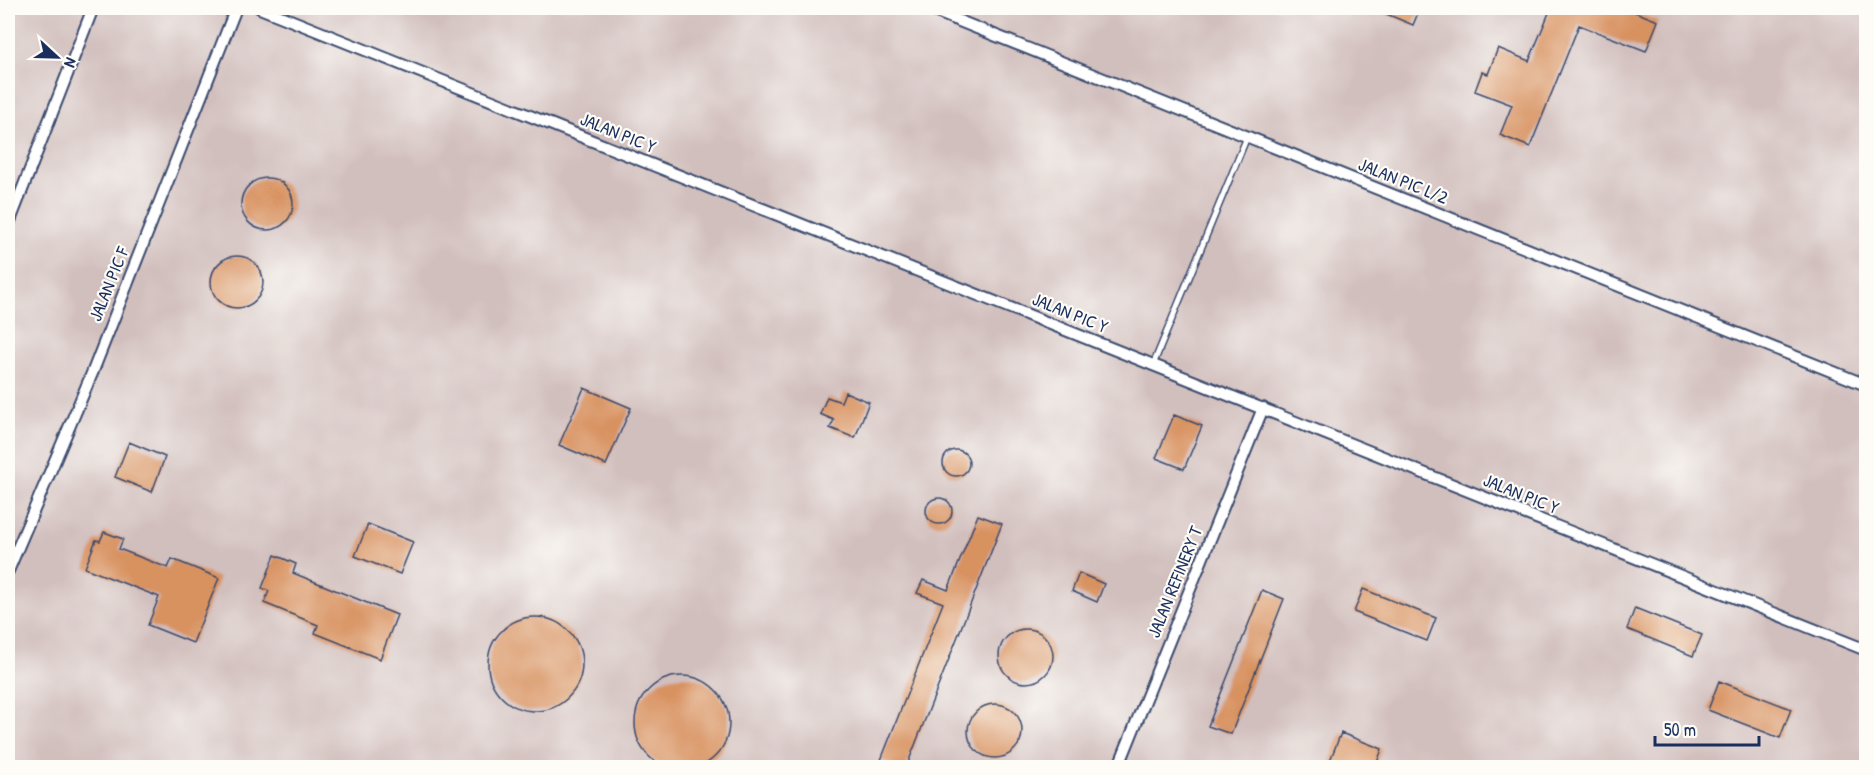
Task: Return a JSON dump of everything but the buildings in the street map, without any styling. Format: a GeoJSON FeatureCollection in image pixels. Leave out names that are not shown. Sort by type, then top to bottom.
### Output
{"type":"FeatureCollection","features":[{"type":"Feature","properties":{"kind":"street"},"geometry":{"type":"LineString","coordinates":[[8,226],[93,8]]}},
{"type":"Feature","properties":{"kind":"street","name":"JALAN PIC F"},"geometry":{"type":"LineString","coordinates":[[8,571],[93,371],[236,8]]}},
{"type":"Feature","properties":{"kind":"street","name":"JALAN PIC Y"},"geometry":{"type":"LineString","coordinates":[[260,8],[1866,650]]}},
{"type":"Feature","properties":{"kind":"street","name":"JALAN PIC L/2"},"geometry":{"type":"LineString","coordinates":[[927,8],[1866,385]]}},
{"type":"Feature","properties":{"kind":"street","name":"JALAN REFINERY T"},"geometry":{"type":"LineString","coordinates":[[1118,768],[1263,408]]}},
{"type":"Feature","properties":{"kind":"lane"},"geometry":{"type":"LineString","coordinates":[[1153,365],[1247,136]]}},
{"type":"Feature","properties":{"kind":"shaded area"},"geometry":{"type":"Polygon","coordinates":[[[8,8],[1866,8],[1866,767],[8,767],[8,8]]]}}]}
